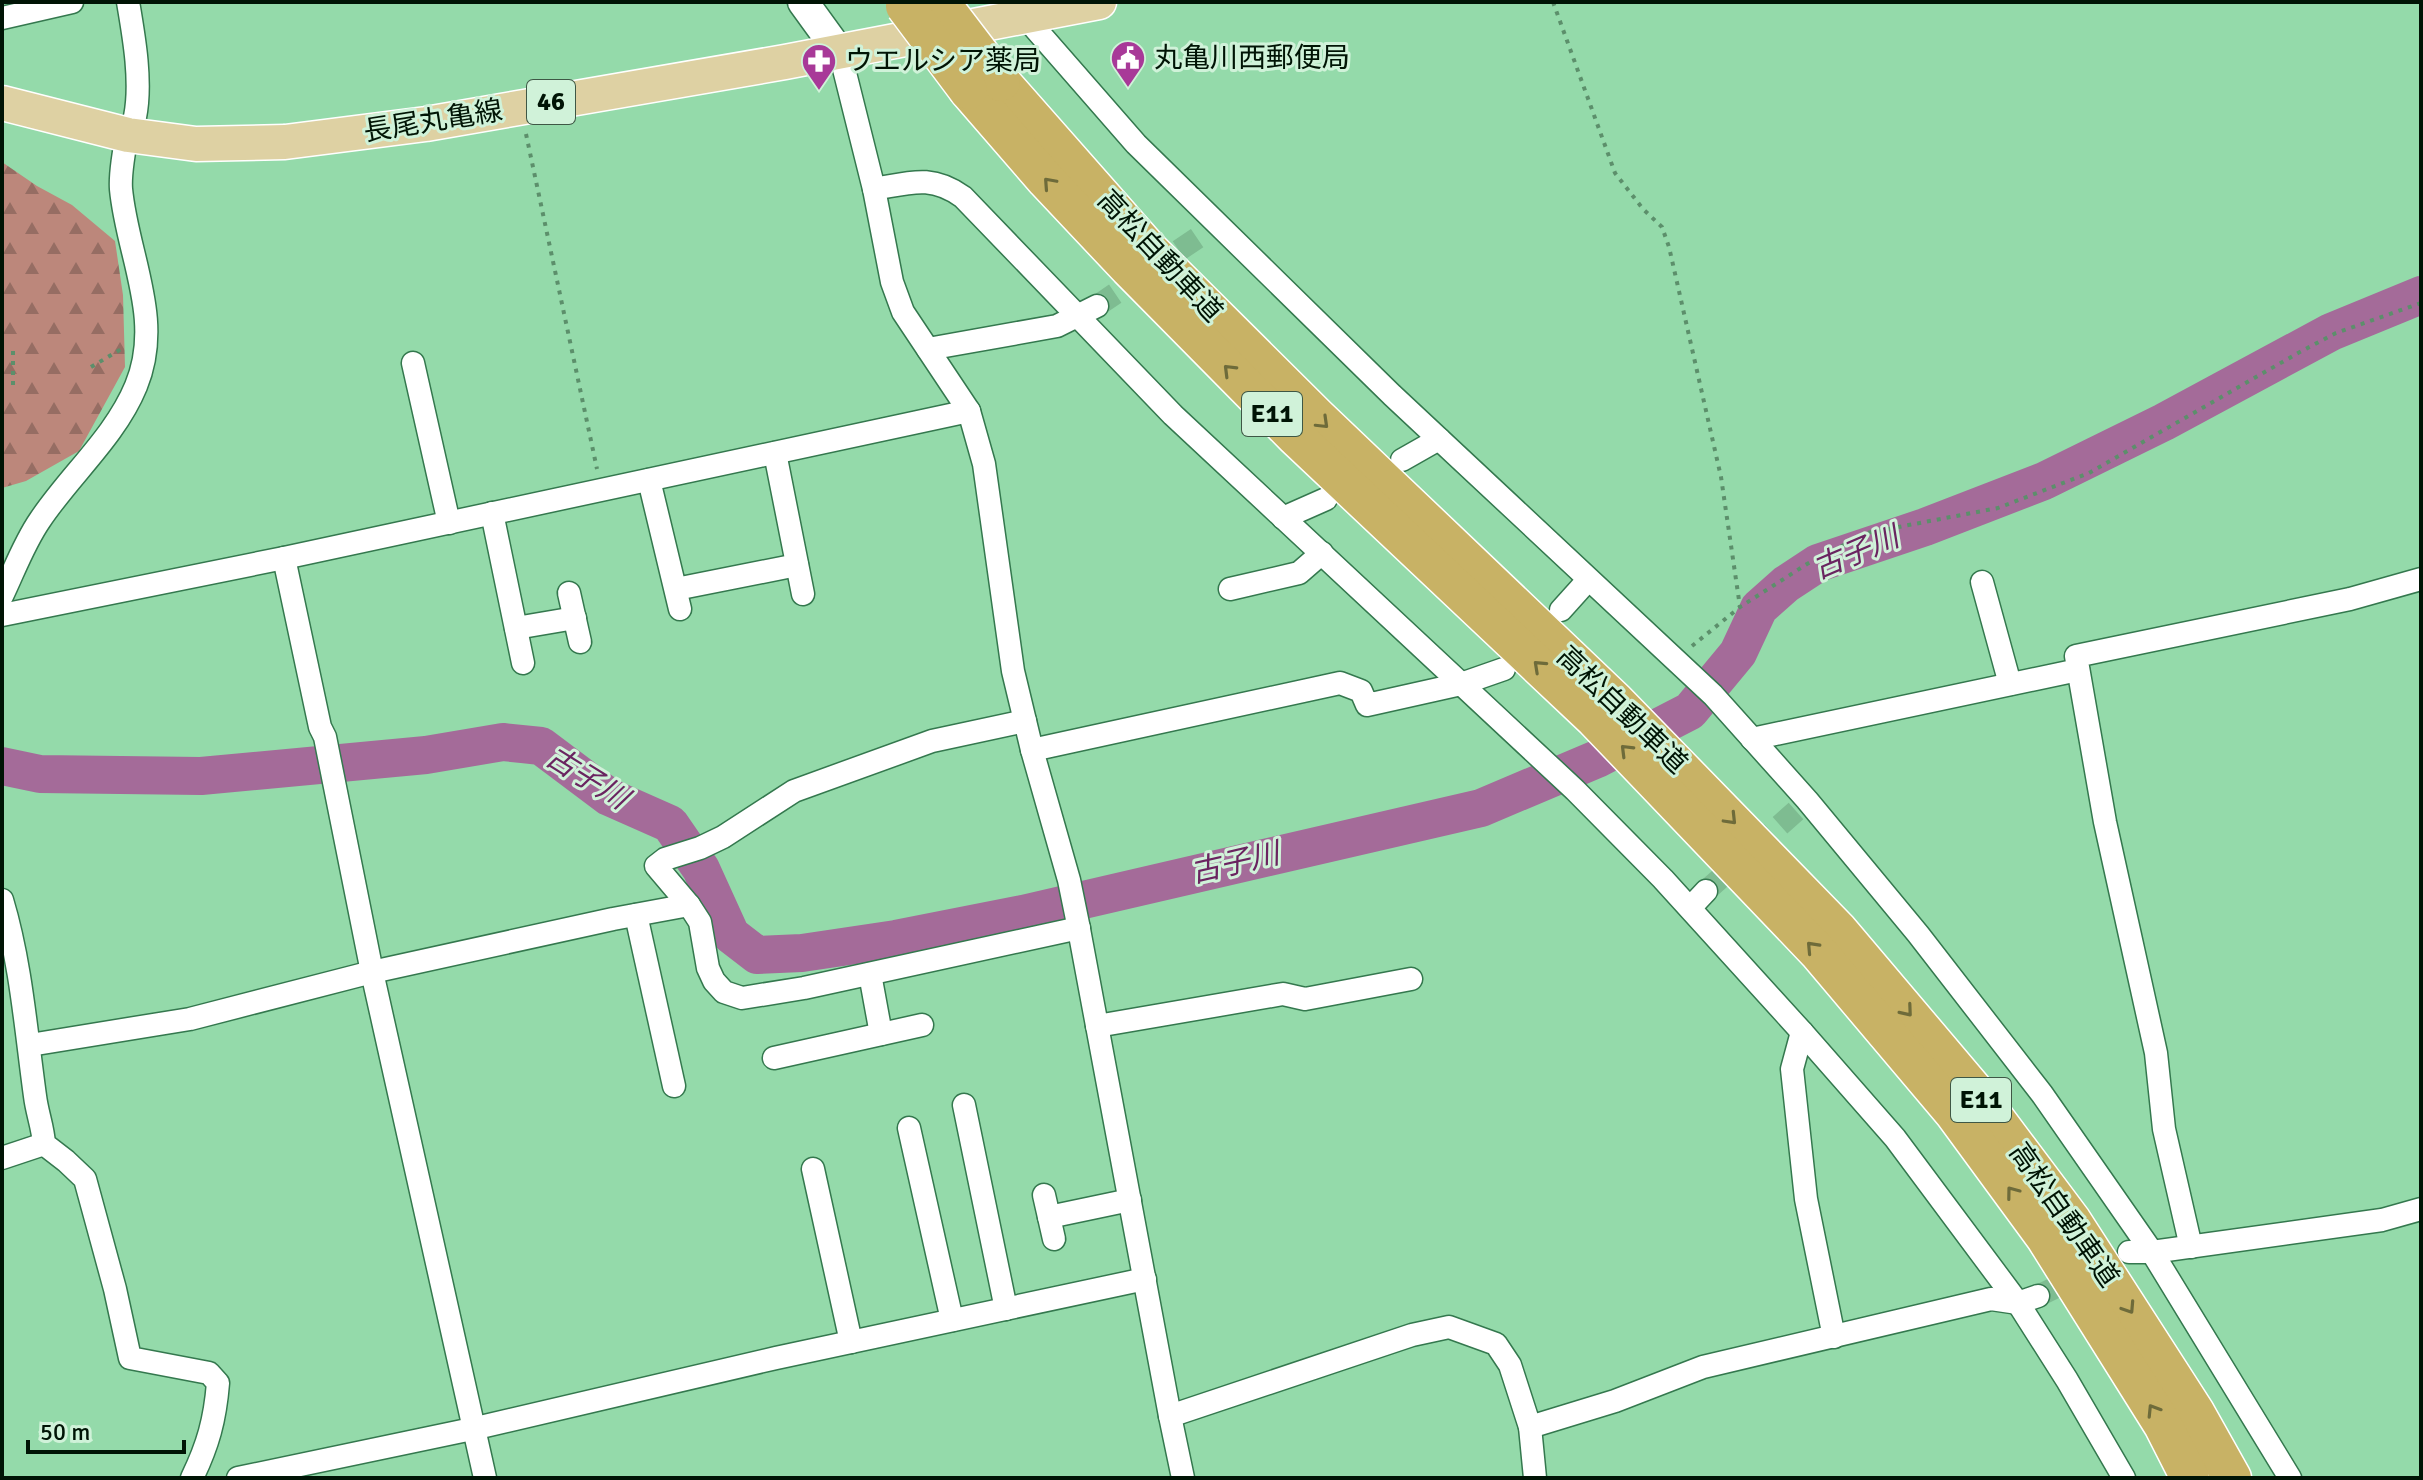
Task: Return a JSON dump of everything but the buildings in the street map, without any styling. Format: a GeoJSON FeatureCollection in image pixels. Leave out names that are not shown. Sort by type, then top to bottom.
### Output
{"type":"FeatureCollection","features":[{"type":"Feature","properties":{"kind":"highway","name":"高松自動車道"},"geometry":{"type":"LineString","coordinates":[[915,3],[984,86],[1046,180],[1295,436],[1605,710],[1667,772],[1838,930],[1976,1093],[2072,1221],[2195,1412],[2232,1478]]}},
{"type":"Feature","properties":{"kind":"highway","name":"高松自動車道"},"geometry":{"type":"LineString","coordinates":[[1667,772],[1954,1113],[2045,1237],[2163,1425],[2190,1478]]}},
{"type":"Feature","properties":{"kind":"main road","name":"長尾丸亀線"},"geometry":{"type":"LineString","coordinates":[[2,103],[128,135],[196,144],[285,142],[426,124],[840,53],[1018,9],[1099,2]]}},
{"type":"Feature","properties":{"kind":"street"},"geometry":{"type":"LineString","coordinates":[[2,18],[71,2]]}},
{"type":"Feature","properties":{"kind":"street"},"geometry":{"type":"LineString","coordinates":[[2,596],[38,523],[121,415],[144,361],[146,334],[143,299],[121,187],[128,135],[135,119],[136,75],[128,2]]}},
{"type":"Feature","properties":{"kind":"street"},"geometry":{"type":"LineString","coordinates":[[803,2],[840,53],[874,189],[892,282],[903,312],[969,411],[984,464],[1013,671],[1079,926],[1183,1478]]}},
{"type":"Feature","properties":{"kind":"street"},"geometry":{"type":"LineString","coordinates":[[1018,9],[1211,227],[1713,695],[1752,739],[1801,806],[1918,934],[2042,1094],[2141,1252],[2290,1478]]}},
{"type":"Feature","properties":{"kind":"street"},"geometry":{"type":"LineString","coordinates":[[874,189],[933,181],[950,187],[963,197],[1088,311],[1173,415],[1575,790],[1690,908],[1895,1138],[2028,1299],[2067,1380],[2124,1478]]}},
{"type":"Feature","properties":{"kind":"street"},"geometry":{"type":"LineString","coordinates":[[928,349],[1057,326],[1088,311]]}},
{"type":"Feature","properties":{"kind":"street"},"geometry":{"type":"LineString","coordinates":[[413,363],[449,523]]}},
{"type":"Feature","properties":{"kind":"street"},"geometry":{"type":"LineString","coordinates":[[2,615],[284,558],[969,411]]}},
{"type":"Feature","properties":{"kind":"street"},"geometry":{"type":"LineString","coordinates":[[1402,460],[1439,439]]}},
{"type":"Feature","properties":{"kind":"street"},"geometry":{"type":"LineString","coordinates":[[775,453],[803,594]]}},
{"type":"Feature","properties":{"kind":"street"},"geometry":{"type":"LineString","coordinates":[[649,480],[678,599],[797,565]]}},
{"type":"Feature","properties":{"kind":"street"},"geometry":{"type":"LineString","coordinates":[[1283,518],[1326,499]]}},
{"type":"Feature","properties":{"kind":"street"},"geometry":{"type":"LineString","coordinates":[[492,513],[523,663]]}},
{"type":"Feature","properties":{"kind":"street"},"geometry":{"type":"LineString","coordinates":[[1230,589],[1299,573],[1322,553]]}},
{"type":"Feature","properties":{"kind":"street"},"geometry":{"type":"LineString","coordinates":[[284,558],[485,1478]]}},
{"type":"Feature","properties":{"kind":"street"},"geometry":{"type":"LineString","coordinates":[[2191,1247],[2164,1129],[2156,1053],[2105,822],[2076,656],[2350,599],[2421,579]]}},
{"type":"Feature","properties":{"kind":"street"},"geometry":{"type":"LineString","coordinates":[[1561,610],[1588,580]]}},
{"type":"Feature","properties":{"kind":"street"},"geometry":{"type":"LineString","coordinates":[[1982,582],[2010,684]]}},
{"type":"Feature","properties":{"kind":"street"},"geometry":{"type":"LineString","coordinates":[[569,593],[580,642]]}},
{"type":"Feature","properties":{"kind":"street"},"geometry":{"type":"LineString","coordinates":[[516,628],[575,618]]}},
{"type":"Feature","properties":{"kind":"street"},"geometry":{"type":"LineString","coordinates":[[1032,750],[1340,683],[1361,691],[1367,705],[1461,684],[1504,669]]}},
{"type":"Feature","properties":{"kind":"street"},"geometry":{"type":"LineString","coordinates":[[1752,739],[2078,670]]}},
{"type":"Feature","properties":{"kind":"street"},"geometry":{"type":"LineString","coordinates":[[1025,721],[932,741],[794,791],[723,837],[665,859],[656,866],[700,922],[708,968],[714,981],[724,992],[742,998],[870,974],[1079,926]]}},
{"type":"Feature","properties":{"kind":"street"},"geometry":{"type":"LineString","coordinates":[[1690,908],[1706,891]]}},
{"type":"Feature","properties":{"kind":"street"},"geometry":{"type":"LineString","coordinates":[[2,900],[30,1045],[35,1100],[43,1124],[44,1144],[85,1179],[130,1358],[209,1373],[218,1383],[206,1449],[192,1478]]}},
{"type":"Feature","properties":{"kind":"street"},"geometry":{"type":"LineString","coordinates":[[30,1045],[190,1019],[372,972],[689,905]]}},
{"type":"Feature","properties":{"kind":"street"},"geometry":{"type":"LineString","coordinates":[[636,915],[674,1086]]}},
{"type":"Feature","properties":{"kind":"street"},"geometry":{"type":"LineString","coordinates":[[870,974],[881,1034]]}},
{"type":"Feature","properties":{"kind":"street"},"geometry":{"type":"LineString","coordinates":[[1097,1026],[1283,994],[1305,999],[1411,979]]}},
{"type":"Feature","properties":{"kind":"street"},"geometry":{"type":"LineString","coordinates":[[774,1058],[922,1025]]}},
{"type":"Feature","properties":{"kind":"street"},"geometry":{"type":"LineString","coordinates":[[1802,1032],[1792,1069],[1806,1199],[1834,1337]]}},
{"type":"Feature","properties":{"kind":"street"},"geometry":{"type":"LineString","coordinates":[[964,1105],[1006,1309]]}},
{"type":"Feature","properties":{"kind":"street"},"geometry":{"type":"LineString","coordinates":[[909,1128],[952,1320]]}},
{"type":"Feature","properties":{"kind":"street"},"geometry":{"type":"LineString","coordinates":[[2,1158],[44,1144]]}},
{"type":"Feature","properties":{"kind":"street"},"geometry":{"type":"LineString","coordinates":[[813,1169],[851,1342]]}},
{"type":"Feature","properties":{"kind":"street"},"geometry":{"type":"LineString","coordinates":[[1049,1217],[1130,1200]]}},
{"type":"Feature","properties":{"kind":"street"},"geometry":{"type":"LineString","coordinates":[[2141,1252],[2382,1220],[2421,1209]]}},
{"type":"Feature","properties":{"kind":"street"},"geometry":{"type":"LineString","coordinates":[[238,1478],[1145,1279]]}},
{"type":"Feature","properties":{"kind":"street"},"geometry":{"type":"LineString","coordinates":[[1530,1427],[1615,1401],[1703,1367],[1991,1299],[2028,1299]]}},
{"type":"Feature","properties":{"kind":"street"},"geometry":{"type":"LineString","coordinates":[[1170,1416],[1412,1335],[1449,1327],[1496,1344],[1510,1365],[1530,1427],[1535,1478]]}},
{"type":"Feature","properties":{"kind":"path"},"geometry":{"type":"LineString","coordinates":[[1553,2],[1615,173],[1643,209],[1662,227],[1669,247],[1721,477],[1740,607]]}},
{"type":"Feature","properties":{"kind":"path"},"geometry":{"type":"LineString","coordinates":[[520,108],[601,490]]}},
{"type":"Feature","properties":{"kind":"path"},"geometry":{"type":"LineString","coordinates":[[1681,666],[1740,607],[1807,564],[1867,533],[1998,508],[2089,473],[2323,339],[2421,303]]}},
{"type":"Feature","properties":{"kind":"path"},"geometry":{"type":"LineString","coordinates":[[91,367],[146,334]]}},
{"type":"Feature","properties":{"kind":"path"},"geometry":{"type":"LineString","coordinates":[[13,346],[13,385]]}},
{"type":"Feature","properties":{"kind":"green space"},"geometry":{"type":"Polygon","coordinates":[[[2,162],[72,205],[115,241],[123,295],[125,367],[79,451],[26,481],[2,488],[2,162]]]}},
{"type":"Feature","properties":{"kind":"waterway","name":"古子川"},"geometry":{"type":"LineString","coordinates":[[2,766],[40,774],[201,776],[426,755],[503,742],[541,746],[609,797],[670,824],[701,869],[731,935],[757,955],[802,953],[896,939],[1023,914],[1481,808],[1597,759],[1690,711],[1738,653],[1759,608],[1786,584],[1818,563],[1925,527],[2044,481],[2164,422],[2331,332],[2421,295]]}},
{"type":"Feature","properties":{"kind":"tunnel"},"geometry":{"type":"LineString","coordinates":[[1097,306],[1206,232]]}},
{"type":"Feature","properties":{"kind":"tunnel"},"geometry":{"type":"LineString","coordinates":[[1706,891],[1796,811]]}},
{"type":"Feature","properties":{"kind":"tunnel"},"geometry":{"type":"LineString","coordinates":[[2038,1296],[2129,1252]]}},
{"type":"Feature","properties":{"kind":"place","name":"丸亀川西郵便局"},"geometry":{"type":"Point","coordinates":[1128,89]}},
{"type":"Feature","properties":{"kind":"place","name":"ウエルシア薬局"},"geometry":{"type":"Point","coordinates":[819,92]}}]}
